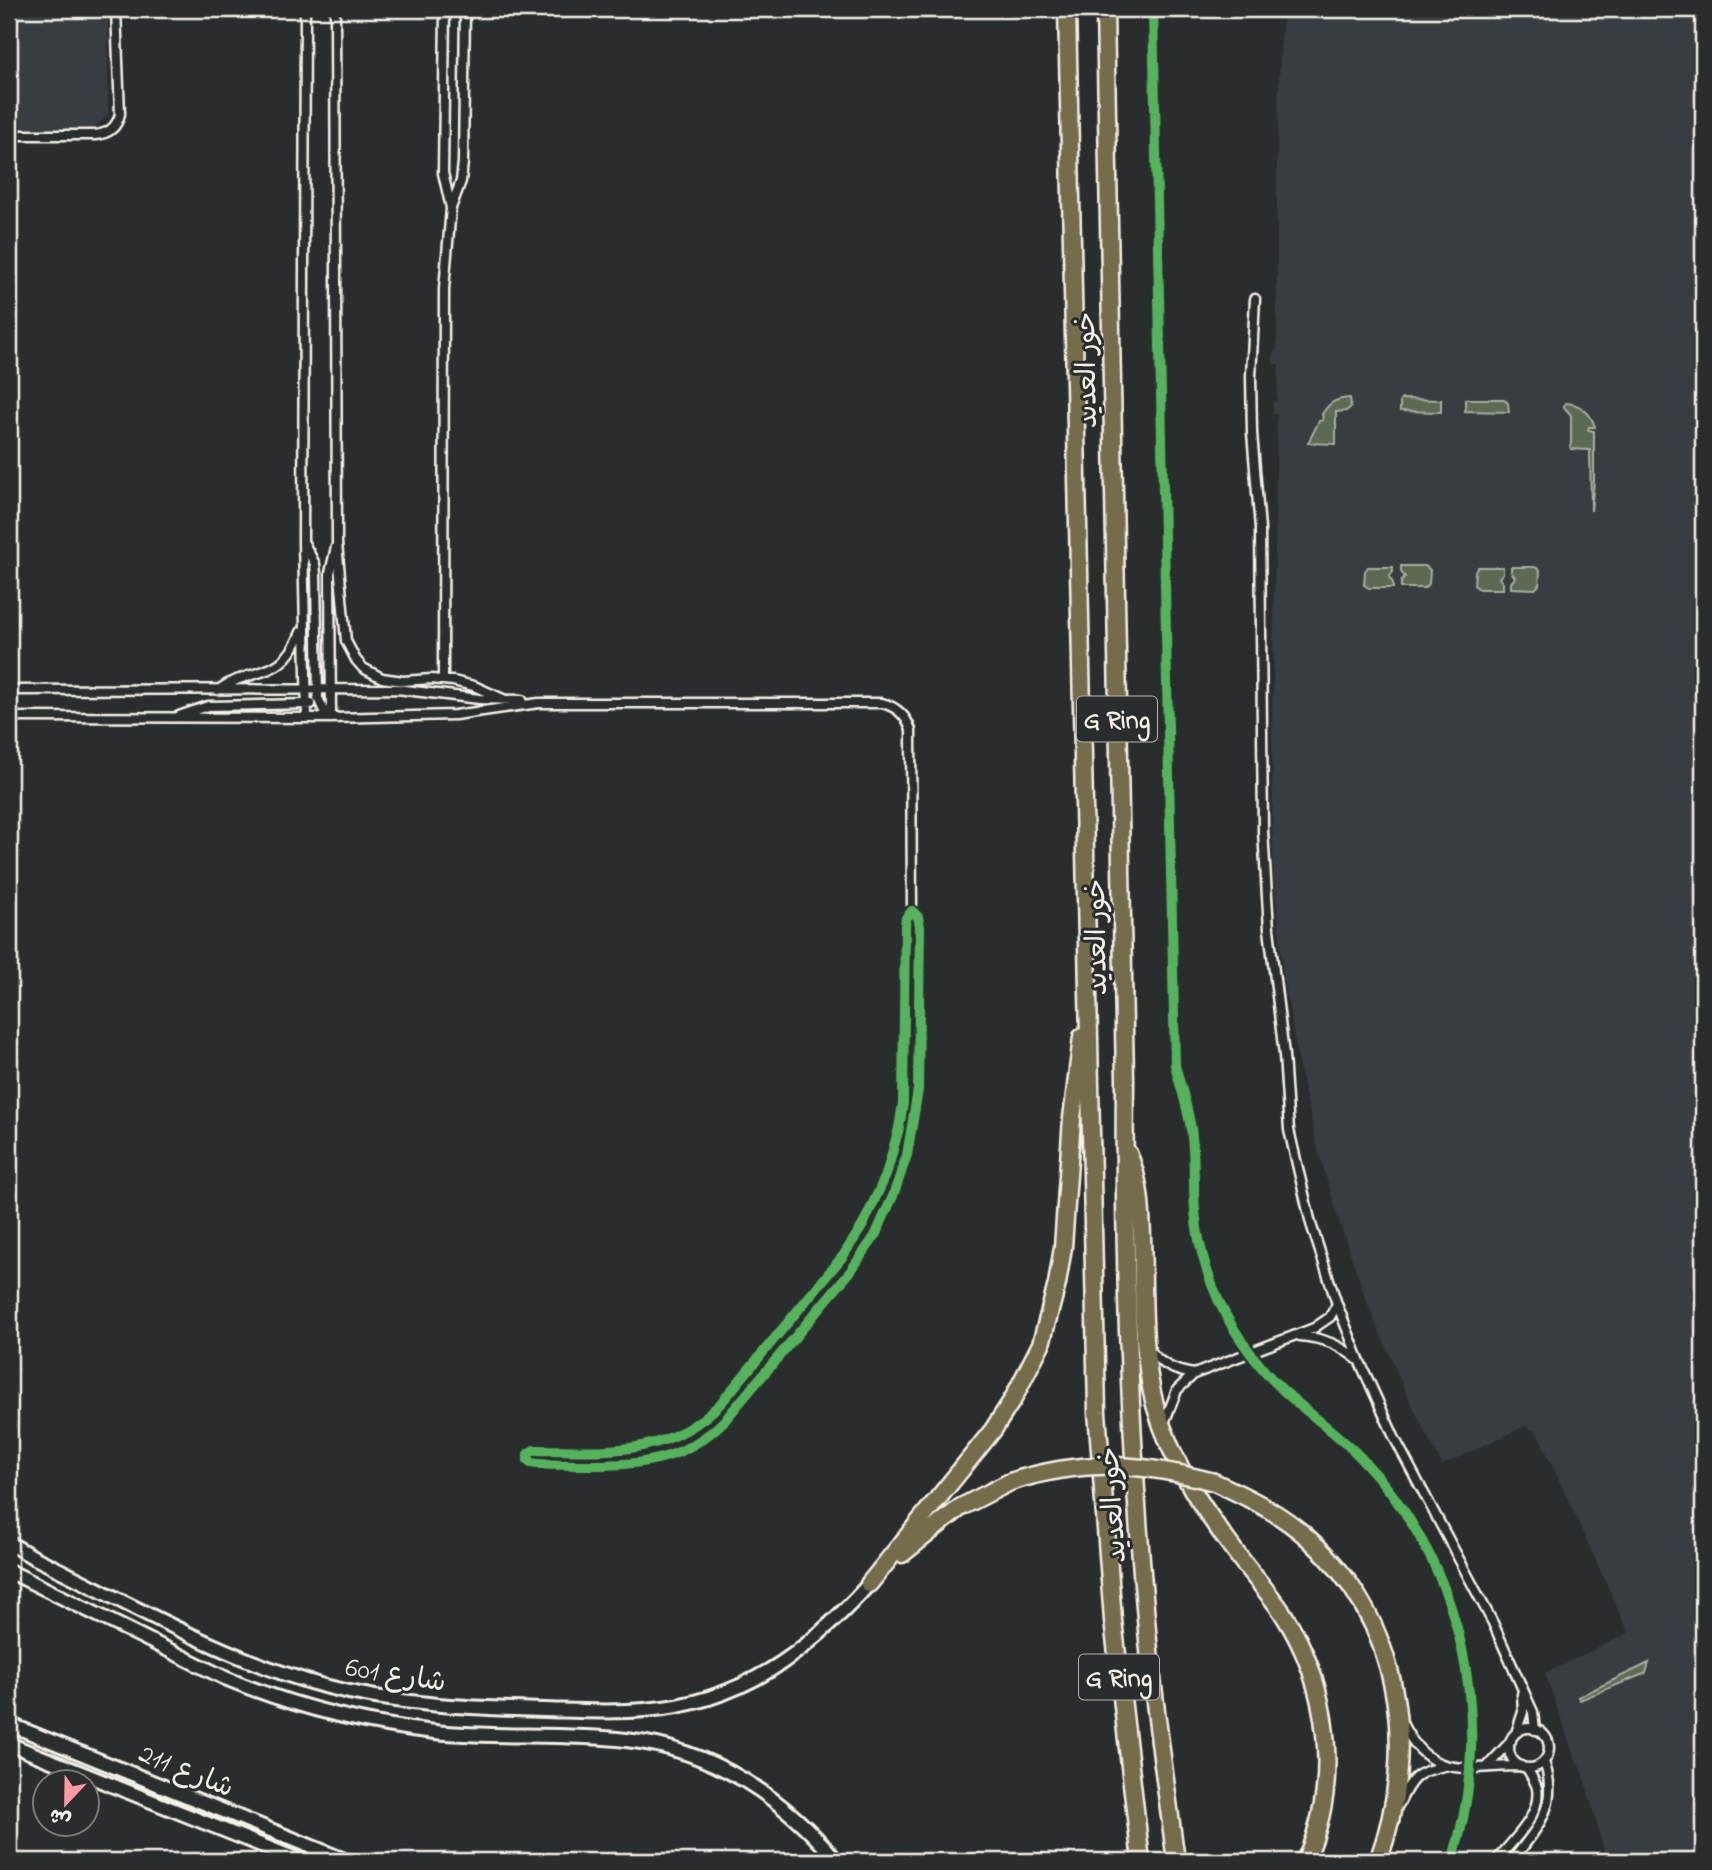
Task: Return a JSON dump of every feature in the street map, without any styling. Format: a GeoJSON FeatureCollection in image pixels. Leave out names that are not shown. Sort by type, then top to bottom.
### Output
{"type":"FeatureCollection","features":[{"type":"Feature","properties":{"kind":"highway","name":"خور العديد"},"geometry":{"type":"LineString","coordinates":[[1105,9],[1130,1363],[1136,1495],[1147,1632],[1176,1861]]}},
{"type":"Feature","properties":{"kind":"highway","name":"خور العديد"},"geometry":{"type":"LineString","coordinates":[[1067,12],[1097,1412],[1113,1620],[1141,1861]]}},
{"type":"Feature","properties":{"kind":"highway"},"geometry":{"type":"LineString","coordinates":[[869,1584],[993,1430],[1013,1399],[1041,1344],[1057,1284],[1063,1247],[1076,1077],[1089,989]]}},
{"type":"Feature","properties":{"kind":"highway"},"geometry":{"type":"LineString","coordinates":[[1124,1143],[1136,1171],[1139,1186],[1150,1381],[1162,1429],[1193,1492],[1281,1611],[1297,1637],[1309,1665],[1324,1721],[1326,1775],[1317,1830],[1305,1861]]}},
{"type":"Feature","properties":{"kind":"highway"},"geometry":{"type":"LineString","coordinates":[[869,1584],[961,1507],[1010,1482],[1056,1469],[1098,1465],[1163,1469],[1214,1482],[1258,1503],[1309,1539],[1334,1565],[1357,1594],[1387,1656],[1397,1714],[1398,1773],[1391,1819],[1378,1861]]}},
{"type":"Feature","properties":{"kind":"main road","name":"شارع 601"},"geometry":{"type":"LineString","coordinates":[[9,1543],[208,1642],[320,1685],[394,1701],[480,1709],[620,1712],[648,1710],[706,1698],[739,1687],[796,1655],[835,1621],[869,1584]]}},
{"type":"Feature","properties":{"kind":"main road"},"geometry":{"type":"LineString","coordinates":[[9,1549],[33,1557]]}},
{"type":"Feature","properties":{"kind":"main road","name":"شارع 601"},"geometry":{"type":"LineString","coordinates":[[9,1571],[225,1678],[255,1691],[319,1711],[394,1727],[437,1732],[626,1740],[658,1745],[712,1762],[767,1794],[810,1831],[837,1861]]}},
{"type":"Feature","properties":{"kind":"main road","name":"شارع 211"},"geometry":{"type":"LineString","coordinates":[[9,1724],[347,1861]]}},
{"type":"Feature","properties":{"kind":"main road","name":"شارع 211"},"geometry":{"type":"LineString","coordinates":[[9,1744],[301,1861]]}},
{"type":"Feature","properties":{"kind":"street"},"geometry":{"type":"LineString","coordinates":[[9,135],[95,135],[106,133],[114,127],[120,114],[116,9]]}},
{"type":"Feature","properties":{"kind":"street"},"geometry":{"type":"LineString","coordinates":[[305,9],[303,622],[307,718]]}},
{"type":"Feature","properties":{"kind":"street"},"geometry":{"type":"LineString","coordinates":[[335,9],[337,543],[346,641],[356,660],[372,674],[392,681],[443,679],[474,686],[503,699]]}},
{"type":"Feature","properties":{"kind":"street"},"geometry":{"type":"LineString","coordinates":[[445,9],[443,173],[451,208]]}},
{"type":"Feature","properties":{"kind":"street"},"geometry":{"type":"LineString","coordinates":[[443,679],[444,289],[451,208],[461,181],[463,162],[465,9]]}},
{"type":"Feature","properties":{"kind":"street"},"geometry":{"type":"LineString","coordinates":[[1255,299],[1251,376],[1260,529],[1263,831],[1267,907],[1289,1130],[1311,1224],[1337,1304],[1360,1362],[1407,1462],[1493,1623],[1533,1712],[1535,1730]]}},
{"type":"Feature","properties":{"kind":"street"},"geometry":{"type":"LineString","coordinates":[[303,541],[311,555],[316,574],[317,691],[319,703],[331,718]]}},
{"type":"Feature","properties":{"kind":"street"},"geometry":{"type":"LineString","coordinates":[[331,718],[330,573],[337,543]]}},
{"type":"Feature","properties":{"kind":"street"},"geometry":{"type":"LineString","coordinates":[[217,691],[234,681],[262,674],[279,664],[298,641],[303,622]]}},
{"type":"Feature","properties":{"kind":"street"},"geometry":{"type":"LineString","coordinates":[[9,690],[407,690],[539,703]]}},
{"type":"Feature","properties":{"kind":"street"},"geometry":{"type":"LineString","coordinates":[[176,717],[208,706],[319,703],[330,691]]}},
{"type":"Feature","properties":{"kind":"street"},"geometry":{"type":"LineString","coordinates":[[9,717],[331,718],[466,714],[539,703],[882,703],[897,709],[908,722],[912,738],[912,911],[906,918],[905,926],[905,1045],[901,1116],[886,1175],[854,1241],[720,1404],[696,1426],[666,1441],[634,1449],[534,1450],[528,1454],[528,1461],[531,1463],[634,1465],[661,1460],[698,1443],[725,1420],[863,1255],[901,1176],[916,1112],[920,926],[918,917],[912,911]]}},
{"type":"Feature","properties":{"kind":"street"},"geometry":{"type":"LineString","coordinates":[[1162,1429],[1177,1390],[1194,1374],[1321,1324],[1337,1304]]}},
{"type":"Feature","properties":{"kind":"street"},"geometry":{"type":"LineString","coordinates":[[1294,1336],[1324,1339],[1346,1350],[1360,1362]]}},
{"type":"Feature","properties":{"kind":"street"},"geometry":{"type":"LineString","coordinates":[[1147,1348],[1164,1366],[1181,1373],[1194,1374]]}},
{"type":"Feature","properties":{"kind":"street"},"geometry":{"type":"LineString","coordinates":[[1496,1861],[1530,1819],[1536,1806],[1537,1786],[1524,1767],[1512,1757],[1509,1749],[1523,1712],[1522,1691]]}},
{"type":"Feature","properties":{"kind":"street"},"geometry":{"type":"LineString","coordinates":[[1397,1714],[1407,1734],[1423,1753],[1444,1766]]}},
{"type":"Feature","properties":{"kind":"street"},"geometry":{"type":"LineString","coordinates":[[1391,1819],[1414,1777],[1420,1772],[1444,1766],[1471,1769],[1536,1767],[1544,1762],[1549,1745],[1545,1736],[1535,1730],[1524,1729],[1487,1767]]}},
{"type":"Feature","properties":{"kind":"street"},"geometry":{"type":"LineString","coordinates":[[1512,1861],[1539,1826],[1547,1810],[1551,1780],[1544,1762]]}},
{"type":"Feature","properties":{"kind":"shaded area"},"geometry":{"type":"Polygon","coordinates":[[[9,9],[108,9],[108,115],[91,132],[9,131],[9,9]]]}},
{"type":"Feature","properties":{"kind":"shaded area"},"geometry":{"type":"Polygon","coordinates":[[[1284,9],[1703,9],[1703,1861],[1607,1861],[1582,1770],[1576,1761],[1545,1673],[1629,1633],[1537,1432],[1525,1426],[1442,1465],[1407,1395],[1370,1310],[1318,1150],[1300,1071],[1283,973],[1273,867],[1272,739],[1277,414],[1273,414],[1273,401],[1277,401],[1279,364],[1273,364],[1273,352],[1277,351],[1277,163],[1284,9]]]}},
{"type":"Feature","properties":{"kind":"green space"},"geometry":{"type":"Polygon","coordinates":[[[1350,398],[1351,407],[1346,411],[1336,412],[1336,444],[1308,443],[1328,407],[1337,400],[1350,398]]]}},
{"type":"Feature","properties":{"kind":"green space"},"geometry":{"type":"Polygon","coordinates":[[[1402,399],[1441,400],[1441,412],[1400,411],[1402,399]]]}},
{"type":"Feature","properties":{"kind":"green space"},"geometry":{"type":"Polygon","coordinates":[[[1465,399],[1504,399],[1508,403],[1509,412],[1465,411],[1465,399]]]}},
{"type":"Feature","properties":{"kind":"green space"},"geometry":{"type":"Polygon","coordinates":[[[1565,403],[1584,410],[1595,427],[1589,427],[1588,430],[1594,431],[1591,511],[1590,450],[1571,449],[1571,415],[1564,407],[1565,403]]]}},
{"type":"Feature","properties":{"kind":"green space"},"geometry":{"type":"Polygon","coordinates":[[[1401,566],[1425,566],[1430,570],[1429,584],[1425,588],[1401,588],[1405,577],[1401,566]]]}},
{"type":"Feature","properties":{"kind":"green space"},"geometry":{"type":"Polygon","coordinates":[[[1368,567],[1393,567],[1389,577],[1393,588],[1369,588],[1364,585],[1368,567]]]}},
{"type":"Feature","properties":{"kind":"green space"},"geometry":{"type":"Polygon","coordinates":[[[1478,567],[1503,567],[1499,578],[1503,589],[1479,589],[1474,585],[1478,567]]]}},
{"type":"Feature","properties":{"kind":"green space"},"geometry":{"type":"Polygon","coordinates":[[[1511,567],[1535,567],[1540,570],[1539,585],[1535,589],[1511,588],[1515,577],[1511,567]]]}},
{"type":"Feature","properties":{"kind":"green space"},"geometry":{"type":"Polygon","coordinates":[[[1649,1663],[1646,1673],[1580,1700],[1578,1697],[1649,1663]]]}},
{"type":"Feature","properties":{"kind":"cycle path"},"geometry":{"type":"LineString","coordinates":[[1153,9],[1175,1065],[1191,1128],[1197,1226],[1212,1285],[1238,1335],[1278,1385],[1352,1449],[1396,1500],[1425,1546],[1447,1595],[1462,1647],[1470,1700],[1471,1754],[1465,1808],[1452,1861]]}},
{"type":"Feature","properties":{"kind":"cycle path"},"geometry":{"type":"LineString","coordinates":[[912,911],[918,917],[920,926],[918,1090],[907,1155],[875,1236],[850,1272],[725,1420],[692,1446],[658,1459],[621,1464],[549,1465],[528,1461],[528,1454],[534,1450],[610,1450],[657,1442],[679,1434],[700,1421],[721,1403],[843,1256],[863,1225],[886,1175],[899,1128],[903,1103],[905,926],[906,918],[912,911]]}}]}
